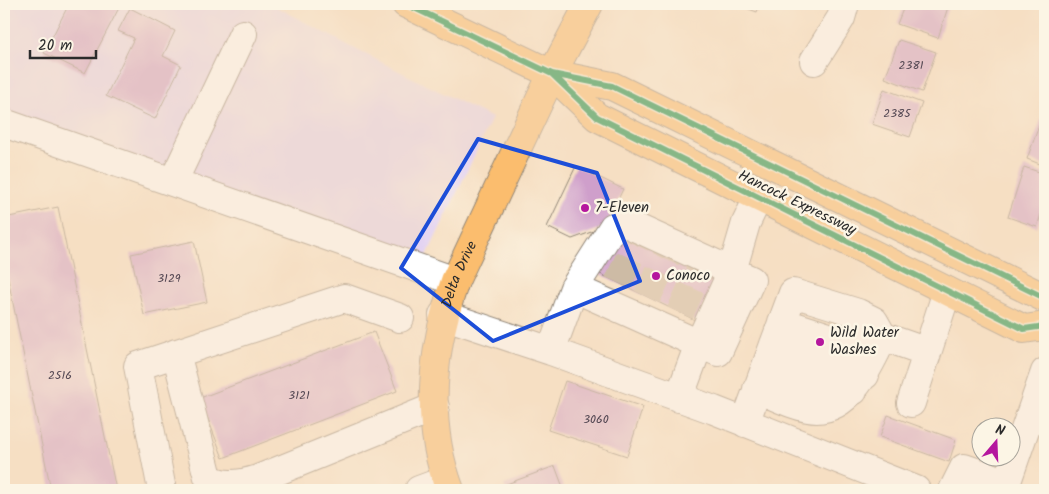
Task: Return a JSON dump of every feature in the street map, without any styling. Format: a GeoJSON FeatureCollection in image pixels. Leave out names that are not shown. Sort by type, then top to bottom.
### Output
{"type":"FeatureCollection","features":[{"type":"Feature","properties":{"kind":"main road","name":"Hancock Expressway"},"geometry":{"type":"LineString","coordinates":[[406,4],[552,74],[612,86],[1045,298]]}},
{"type":"Feature","properties":{"kind":"main road","name":"Delta Drive"},"geometry":{"type":"LineString","coordinates":[[448,485],[435,436],[434,387],[444,315],[455,281],[552,74],[589,4]]}},
{"type":"Feature","properties":{"kind":"main road","name":"Hancock Expressway"},"geometry":{"type":"LineString","coordinates":[[552,74],[597,117],[1024,329],[1045,326]]}},
{"type":"Feature","properties":{"kind":"street"},"geometry":{"type":"LineString","coordinates":[[814,61],[841,18],[845,4]]}},
{"type":"Feature","properties":{"kind":"street"},"geometry":{"type":"LineString","coordinates":[[173,182],[243,34]]}},
{"type":"Feature","properties":{"kind":"street"},"geometry":{"type":"LineString","coordinates":[[4,123],[455,281]]}},
{"type":"Feature","properties":{"kind":"street"},"geometry":{"type":"LineString","coordinates":[[679,398],[699,344],[732,271],[746,223],[758,198]]}},
{"type":"Feature","properties":{"kind":"street"},"geometry":{"type":"LineString","coordinates":[[551,351],[574,288],[613,227],[626,222],[640,235],[702,265],[732,271]]}},
{"type":"Feature","properties":{"kind":"street"},"geometry":{"type":"LineString","coordinates":[[574,288],[613,293],[676,322],[699,344]]}},
{"type":"Feature","properties":{"kind":"street"},"geometry":{"type":"LineString","coordinates":[[911,403],[946,290]]}},
{"type":"Feature","properties":{"kind":"street"},"geometry":{"type":"LineString","coordinates":[[162,490],[138,366],[344,298],[400,318]]}},
{"type":"Feature","properties":{"kind":"street"},"geometry":{"type":"LineString","coordinates":[[444,315],[551,351],[679,398],[916,490]]}},
{"type":"Feature","properties":{"kind":"street"},"geometry":{"type":"LineString","coordinates":[[774,345],[869,364],[927,352]]}},
{"type":"Feature","properties":{"kind":"street"},"geometry":{"type":"LineString","coordinates":[[774,345],[833,389],[869,364]]}},
{"type":"Feature","properties":{"kind":"street"},"geometry":{"type":"LineString","coordinates":[[745,423],[774,345]]}},
{"type":"Feature","properties":{"kind":"street"},"geometry":{"type":"LineString","coordinates":[[774,345],[809,409]]}},
{"type":"Feature","properties":{"kind":"street"},"geometry":{"type":"LineString","coordinates":[[176,353],[208,477],[215,482],[244,483],[258,479],[435,407]]}},
{"type":"Feature","properties":{"kind":"street"},"geometry":{"type":"LineString","coordinates":[[809,409],[833,405],[869,364]]}},
{"type":"Feature","properties":{"kind":"street"},"geometry":{"type":"LineString","coordinates":[[952,490],[964,468],[1005,487],[1045,372]]}},
{"type":"Feature","properties":{"kind":"street"},"geometry":{"type":"LineString","coordinates":[[795,442],[809,409]]}},
{"type":"Feature","properties":{"kind":"street"},"geometry":{"type":"LineString","coordinates":[[419,490],[448,485]]}},
{"type":"Feature","properties":{"kind":"highlighted area"},"geometry":{"type":"Polygon","coordinates":[[[478,139],[597,173],[640,281],[493,341],[401,268],[478,139]]]}},
{"type":"Feature","properties":{"kind":"shaded area"},"geometry":{"type":"Polygon","coordinates":[[[4,4],[271,4],[492,118],[421,268],[4,124],[4,4]]]}},
{"type":"Feature","properties":{"kind":"building"},"geometry":{"type":"Polygon","coordinates":[[[69,4],[121,4],[85,73],[44,53],[69,4]]]}},
{"type":"Feature","properties":{"kind":"building"},"geometry":{"type":"Polygon","coordinates":[[[735,4],[760,4],[757,12],[735,4]]]}},
{"type":"Feature","properties":{"kind":"building"},"geometry":{"type":"Polygon","coordinates":[[[905,4],[949,4],[938,38],[897,24],[905,4]]]}},
{"type":"Feature","properties":{"kind":"building"},"geometry":{"type":"Polygon","coordinates":[[[130,8],[175,31],[163,56],[181,65],[155,119],[106,96],[134,38],[118,31],[130,8]]]}},
{"type":"Feature","properties":{"kind":"building"},"geometry":{"type":"Polygon","coordinates":[[[899,40],[936,52],[922,92],[885,78],[899,40]]]}},
{"type":"Feature","properties":{"kind":"building"},"geometry":{"type":"Polygon","coordinates":[[[884,89],[922,103],[910,137],[872,124],[884,89]]]}},
{"type":"Feature","properties":{"kind":"building"},"geometry":{"type":"Polygon","coordinates":[[[1045,109],[1045,166],[1027,159],[1045,109]]]}},
{"type":"Feature","properties":{"kind":"building","name":"7-Eleven"},"geometry":{"type":"Polygon","coordinates":[[[576,166],[623,189],[605,227],[572,239],[547,227],[576,166]]]}},
{"type":"Feature","properties":{"kind":"building"},"geometry":{"type":"Polygon","coordinates":[[[1024,167],[1045,174],[1045,202],[1037,227],[1008,217],[1024,167]]]}},
{"type":"Feature","properties":{"kind":"building"},"geometry":{"type":"Polygon","coordinates":[[[58,207],[116,490],[51,490],[4,259],[4,218],[58,207]]]}},
{"type":"Feature","properties":{"kind":"building","name":"Conoco"},"geometry":{"type":"Polygon","coordinates":[[[616,230],[717,280],[697,321],[596,272],[616,230]]]}},
{"type":"Feature","properties":{"kind":"building"},"geometry":{"type":"Polygon","coordinates":[[[194,241],[207,302],[144,315],[131,254],[194,241]]]}},
{"type":"Feature","properties":{"kind":"building"},"geometry":{"type":"Polygon","coordinates":[[[374,332],[397,391],[223,458],[200,398],[374,332]]]}},
{"type":"Feature","properties":{"kind":"building"},"geometry":{"type":"Polygon","coordinates":[[[565,381],[643,407],[627,456],[548,430],[565,381]]]}},
{"type":"Feature","properties":{"kind":"building"},"geometry":{"type":"Polygon","coordinates":[[[888,415],[956,440],[949,462],[880,437],[888,415]]]}},
{"type":"Feature","properties":{"kind":"building"},"geometry":{"type":"Polygon","coordinates":[[[555,466],[564,490],[506,490],[504,485],[555,466]]]}},
{"type":"Feature","properties":{"kind":"tunnel"},"geometry":{"type":"LineString","coordinates":[[618,283],[637,241]]}},
{"type":"Feature","properties":{"kind":"tunnel"},"geometry":{"type":"LineString","coordinates":[[647,297],[667,256]]}},
{"type":"Feature","properties":{"kind":"tunnel"},"geometry":{"type":"LineString","coordinates":[[680,313],[699,271]]}},
{"type":"Feature","properties":{"kind":"cycle path"},"geometry":{"type":"LineString","coordinates":[[406,4],[552,74],[612,86],[1045,298]]}},
{"type":"Feature","properties":{"kind":"cycle path"},"geometry":{"type":"LineString","coordinates":[[552,74],[597,117],[1024,329],[1045,326]]}},
{"type":"Feature","properties":{"kind":"place","name":"7-Eleven"},"geometry":{"type":"Point","coordinates":[585,208]}},
{"type":"Feature","properties":{"kind":"place","name":"Conoco"},"geometry":{"type":"Point","coordinates":[656,276]}},
{"type":"Feature","properties":{"kind":"place","name":"Wild Water Washes"},"geometry":{"type":"Point","coordinates":[820,342]}}]}
